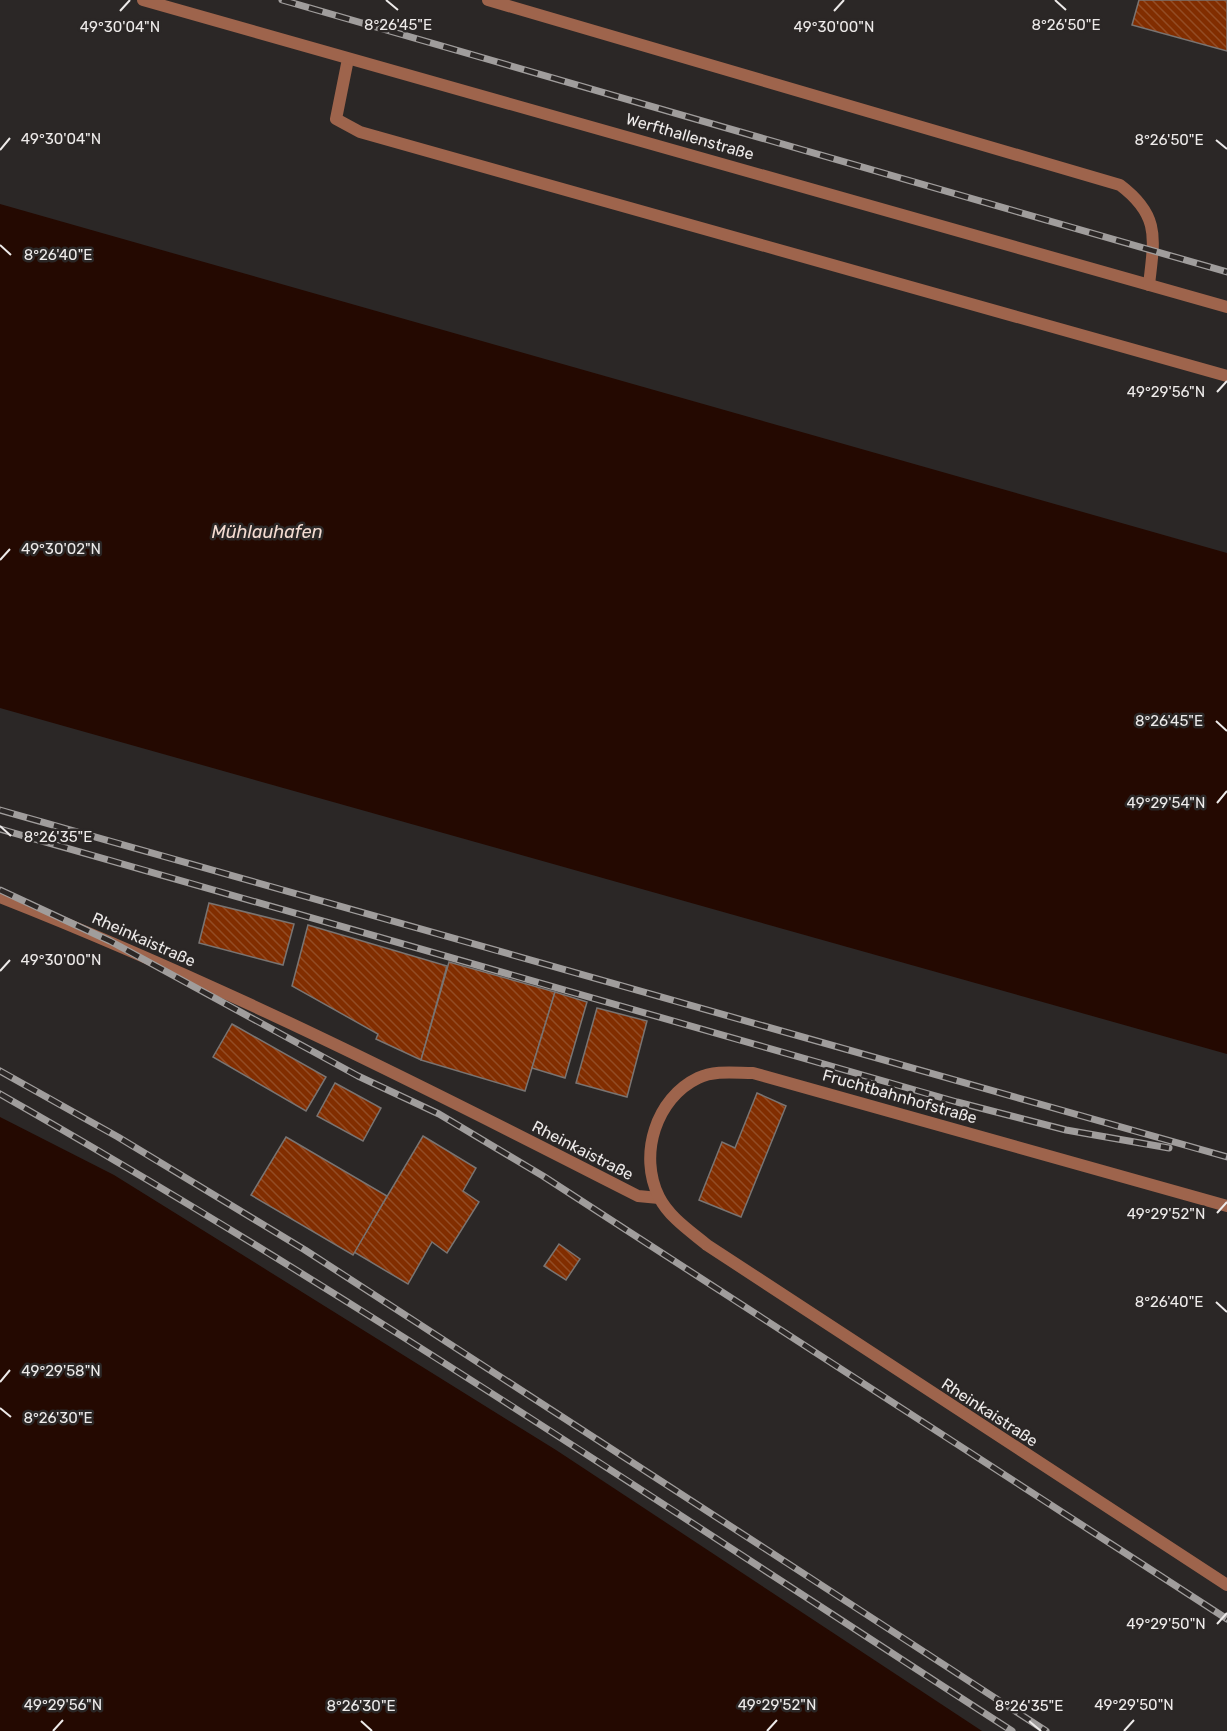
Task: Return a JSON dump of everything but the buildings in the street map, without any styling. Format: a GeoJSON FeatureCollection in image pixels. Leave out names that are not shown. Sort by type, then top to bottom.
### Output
{"type":"FeatureCollection","features":[{"type":"Feature","properties":{"kind":"street","name":"Werfthallenstraße"},"geometry":{"type":"LineString","coordinates":[[143,0],[1227,307]]}},
{"type":"Feature","properties":{"kind":"street"},"geometry":{"type":"LineString","coordinates":[[488,0],[1120,185],[1146,210],[1152,225],[1154,241],[1149,285]]}},
{"type":"Feature","properties":{"kind":"street"},"geometry":{"type":"LineString","coordinates":[[348,59],[336,119],[360,132],[1227,376]]}},
{"type":"Feature","properties":{"kind":"street","name":"Rheinkaistraße"},"geometry":{"type":"LineString","coordinates":[[0,897],[111,941],[401,1075],[638,1196],[659,1198],[677,1221],[707,1245],[1227,1585]]}},
{"type":"Feature","properties":{"kind":"street","name":"Fruchtbahnhofstraße"},"geometry":{"type":"LineString","coordinates":[[659,1198],[651,1178],[651,1147],[656,1121],[674,1095],[698,1078],[716,1072],[753,1073],[796,1084],[1227,1206]]}},
{"type":"Feature","properties":{"kind":"water","name":"Mühlauhafen"},"geometry":{"type":"Polygon","coordinates":[[[0,204],[1227,553],[1227,1054],[0,708],[0,204]]]}},
{"type":"Feature","properties":{"kind":"water"},"geometry":{"type":"Polygon","coordinates":[[[0,1117],[114,1175],[556,1450],[982,1731],[0,1731],[0,1117]]]}},
{"type":"Feature","properties":{"kind":"railway"},"geometry":{"type":"LineString","coordinates":[[282,0],[1227,272]]}},
{"type":"Feature","properties":{"kind":"railway"},"geometry":{"type":"LineString","coordinates":[[0,810],[1227,1157]]}},
{"type":"Feature","properties":{"kind":"railway"},"geometry":{"type":"LineString","coordinates":[[0,829],[957,1102],[1066,1130],[1169,1148]]}},
{"type":"Feature","properties":{"kind":"railway"},"geometry":{"type":"LineString","coordinates":[[0,890],[110,941],[358,1076],[439,1114],[543,1176],[1227,1619]]}},
{"type":"Feature","properties":{"kind":"railway"},"geometry":{"type":"LineString","coordinates":[[0,1071],[118,1137],[305,1250],[1046,1731]]}},
{"type":"Feature","properties":{"kind":"railway"},"geometry":{"type":"LineString","coordinates":[[0,1094],[129,1169],[384,1325],[1012,1731]]}}]}
